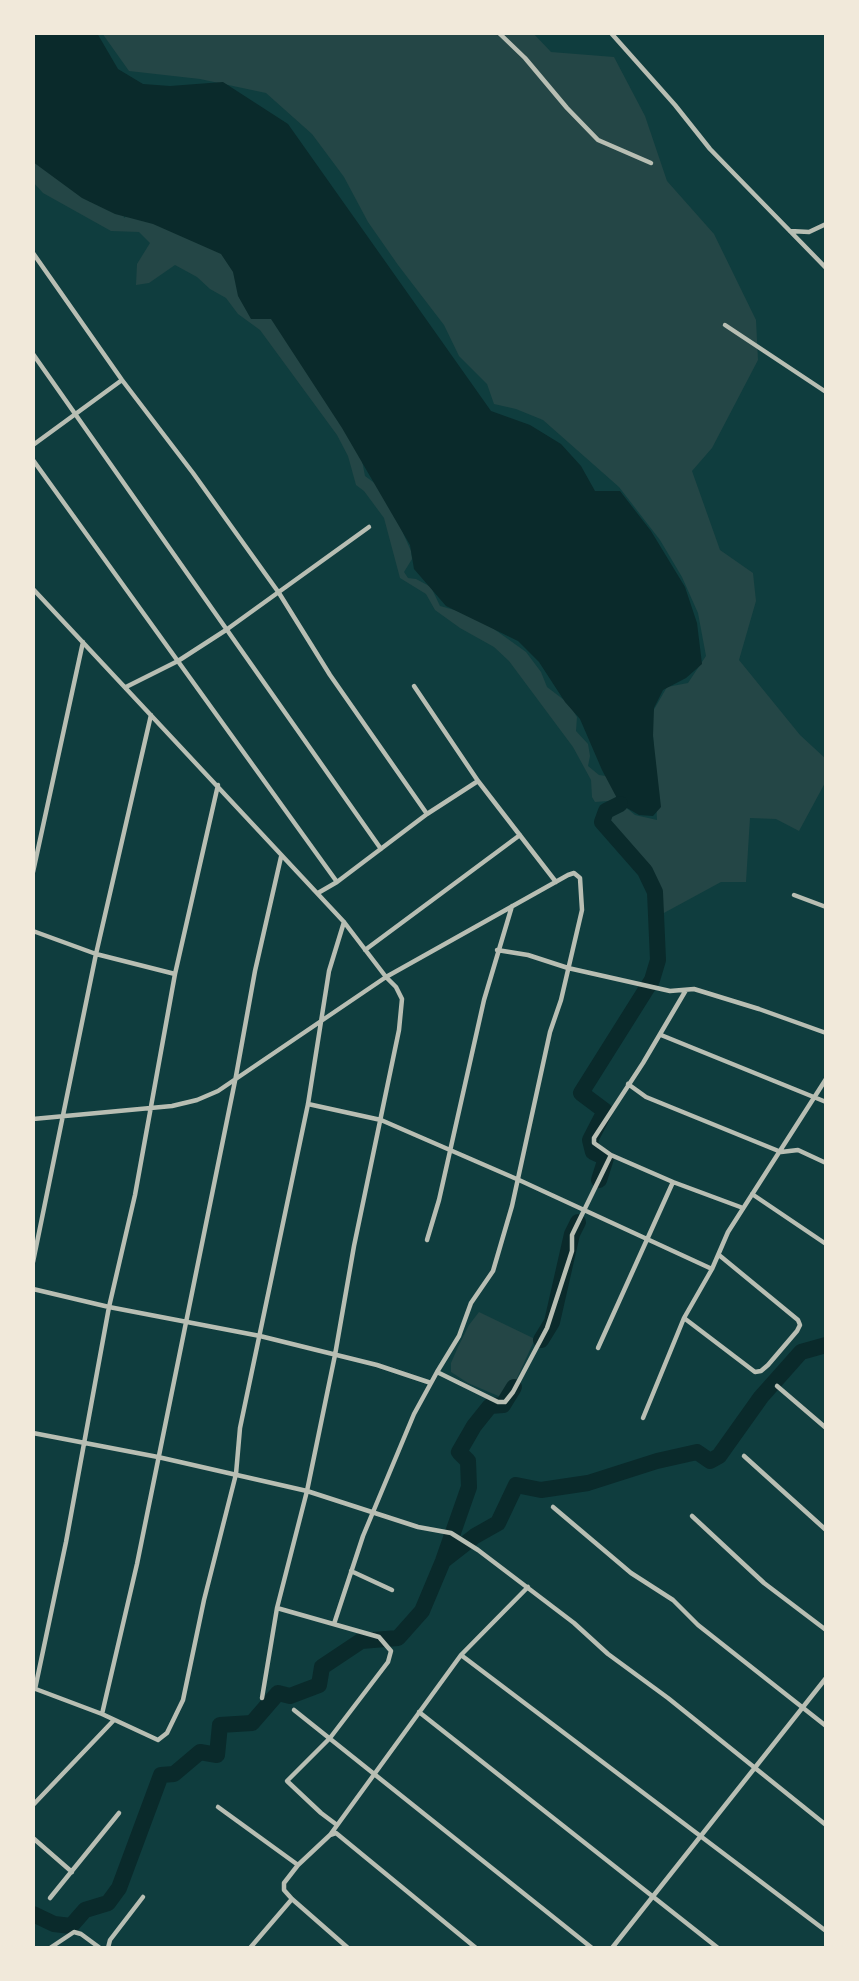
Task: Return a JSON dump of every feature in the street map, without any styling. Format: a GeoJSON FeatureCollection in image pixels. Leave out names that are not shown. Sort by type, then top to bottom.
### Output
{"type":"FeatureCollection","features":[{"type":"Feature","properties":{"kind":"street"},"geometry":{"type":"LineString","coordinates":[[499,33],[526,58],[567,108],[598,140],[651,163]]}},
{"type":"Feature","properties":{"kind":"street"},"geometry":{"type":"LineString","coordinates":[[611,33],[710,149],[826,268]]}},
{"type":"Feature","properties":{"kind":"street"},"geometry":{"type":"LineString","coordinates":[[789,231],[809,232],[826,224]]}},
{"type":"Feature","properties":{"kind":"street"},"geometry":{"type":"LineString","coordinates":[[33,253],[122,380],[193,472],[279,593],[330,675],[427,814]]}},
{"type":"Feature","properties":{"kind":"street"},"geometry":{"type":"LineString","coordinates":[[725,324],[826,392]]}},
{"type":"Feature","properties":{"kind":"street"},"geometry":{"type":"LineString","coordinates":[[34,358],[381,849]]}},
{"type":"Feature","properties":{"kind":"street"},"geometry":{"type":"LineString","coordinates":[[33,445],[122,380]]}},
{"type":"Feature","properties":{"kind":"street"},"geometry":{"type":"LineString","coordinates":[[33,460],[337,882]]}},
{"type":"Feature","properties":{"kind":"street"},"geometry":{"type":"LineString","coordinates":[[125,687],[178,661],[226,630],[369,527]]}},
{"type":"Feature","properties":{"kind":"street"},"geometry":{"type":"LineString","coordinates":[[33,589],[218,784],[344,922],[396,987],[402,999],[399,1030],[354,1246],[335,1355],[307,1491],[277,1608],[262,1698]]}},
{"type":"Feature","properties":{"kind":"street"},"geometry":{"type":"LineString","coordinates":[[33,872],[83,642]]}},
{"type":"Feature","properties":{"kind":"street"},"geometry":{"type":"LineString","coordinates":[[414,686],[478,781],[556,882]]}},
{"type":"Feature","properties":{"kind":"street"},"geometry":{"type":"LineString","coordinates":[[33,1262],[96,954],[151,714]]}},
{"type":"Feature","properties":{"kind":"street"},"geometry":{"type":"LineString","coordinates":[[317,893],[337,882],[427,814],[478,781]]}},
{"type":"Feature","properties":{"kind":"street"},"geometry":{"type":"LineString","coordinates":[[218,784],[174,974],[152,1107],[109,1307],[66,1542],[34,1689],[102,1714],[154,1740],[162,1739],[167,1733],[183,1700],[204,1600],[236,1474],[240,1428],[307,1104],[329,971],[344,922]]}},
{"type":"Feature","properties":{"kind":"street"},"geometry":{"type":"LineString","coordinates":[[365,950],[520,835]]}},
{"type":"Feature","properties":{"kind":"street"},"geometry":{"type":"LineString","coordinates":[[102,1714],[137,1564],[255,971],[281,856]]}},
{"type":"Feature","properties":{"kind":"street"},"geometry":{"type":"LineString","coordinates":[[33,1119],[172,1106],[218,1091],[236,1076],[386,977],[556,882],[574,873],[580,878],[582,910],[561,1000],[550,1032],[519,1180],[493,1271],[471,1303],[459,1336],[431,1382],[409,1426],[363,1536],[334,1624]]}},
{"type":"Feature","properties":{"kind":"street"},"geometry":{"type":"LineString","coordinates":[[794,895],[826,907]]}},
{"type":"Feature","properties":{"kind":"street"},"geometry":{"type":"LineString","coordinates":[[426,1240],[497,950],[512,905]]}},
{"type":"Feature","properties":{"kind":"street"},"geometry":{"type":"LineString","coordinates":[[33,931],[96,954],[174,974]]}},
{"type":"Feature","properties":{"kind":"street"},"geometry":{"type":"LineString","coordinates":[[497,950],[528,955],[568,968],[670,991],[694,989],[826,1033]]}},
{"type":"Feature","properties":{"kind":"street"},"geometry":{"type":"LineString","coordinates":[[686,990],[661,1035],[594,1138],[594,1143],[611,1155],[743,1208]]}},
{"type":"Feature","properties":{"kind":"street"},"geometry":{"type":"LineString","coordinates":[[661,1035],[826,1102]]}},
{"type":"Feature","properties":{"kind":"street"},"geometry":{"type":"LineString","coordinates":[[643,1418],[684,1318],[712,1269],[728,1232],[826,1079]]}},
{"type":"Feature","properties":{"kind":"street"},"geometry":{"type":"LineString","coordinates":[[628,1084],[646,1097],[781,1152],[798,1150],[826,1163]]}},
{"type":"Feature","properties":{"kind":"street"},"geometry":{"type":"LineString","coordinates":[[307,1104],[381,1120],[712,1269]]}},
{"type":"Feature","properties":{"kind":"street"},"geometry":{"type":"LineString","coordinates":[[437,1372],[498,1402],[508,1401],[547,1328],[572,1251],[572,1235],[611,1155]]}},
{"type":"Feature","properties":{"kind":"street"},"geometry":{"type":"LineString","coordinates":[[598,1348],[673,1182]]}},
{"type":"Feature","properties":{"kind":"street"},"geometry":{"type":"LineString","coordinates":[[752,1194],[826,1244]]}},
{"type":"Feature","properties":{"kind":"street"},"geometry":{"type":"LineString","coordinates":[[684,1318],[755,1372],[768,1365],[784,1343],[797,1331],[800,1325],[798,1320],[719,1255]]}},
{"type":"Feature","properties":{"kind":"street"},"geometry":{"type":"LineString","coordinates":[[33,1289],[185,1323],[260,1336],[377,1365],[431,1382]]}},
{"type":"Feature","properties":{"kind":"street"},"geometry":{"type":"LineString","coordinates":[[777,1386],[826,1428]]}},
{"type":"Feature","properties":{"kind":"street"},"geometry":{"type":"LineString","coordinates":[[33,1433],[236,1474],[307,1491],[418,1527],[451,1533],[528,1587],[608,1654],[668,1698],[826,1825]]}},
{"type":"Feature","properties":{"kind":"street"},"geometry":{"type":"LineString","coordinates":[[744,1456],[826,1530]]}},
{"type":"Feature","properties":{"kind":"street"},"geometry":{"type":"LineString","coordinates":[[553,1507],[631,1573],[673,1600],[698,1625],[826,1726]]}},
{"type":"Feature","properties":{"kind":"street"},"geometry":{"type":"LineString","coordinates":[[692,1516],[764,1583],[826,1630]]}},
{"type":"Feature","properties":{"kind":"street"},"geometry":{"type":"LineString","coordinates":[[351,1571],[392,1590]]}},
{"type":"Feature","properties":{"kind":"street"},"geometry":{"type":"LineString","coordinates":[[348,1948],[292,1899],[284,1890],[284,1883],[298,1865],[330,1835],[461,1655],[528,1587]]}},
{"type":"Feature","properties":{"kind":"street"},"geometry":{"type":"LineString","coordinates":[[277,1608],[379,1637],[391,1651],[388,1662],[330,1738],[288,1781],[290,1786],[337,1825]]}},
{"type":"Feature","properties":{"kind":"street"},"geometry":{"type":"LineString","coordinates":[[461,1655],[826,1931]]}},
{"type":"Feature","properties":{"kind":"street"},"geometry":{"type":"LineString","coordinates":[[612,1948],[826,1678]]}},
{"type":"Feature","properties":{"kind":"street"},"geometry":{"type":"LineString","coordinates":[[294,1710],[592,1948]]}},
{"type":"Feature","properties":{"kind":"street"},"geometry":{"type":"LineString","coordinates":[[419,1712],[718,1948]]}},
{"type":"Feature","properties":{"kind":"street"},"geometry":{"type":"LineString","coordinates":[[33,1805],[114,1720]]}},
{"type":"Feature","properties":{"kind":"street"},"geometry":{"type":"LineString","coordinates":[[218,1807],[298,1865]]}},
{"type":"Feature","properties":{"kind":"street"},"geometry":{"type":"LineString","coordinates":[[50,1898],[120,1813]]}},
{"type":"Feature","properties":{"kind":"street"},"geometry":{"type":"LineString","coordinates":[[330,1835],[336,1833],[476,1948]]}},
{"type":"Feature","properties":{"kind":"street"},"geometry":{"type":"LineString","coordinates":[[33,1838],[72,1872]]}},
{"type":"Feature","properties":{"kind":"street"},"geometry":{"type":"LineString","coordinates":[[108,1948],[110,1940],[143,1897]]}},
{"type":"Feature","properties":{"kind":"street"},"geometry":{"type":"LineString","coordinates":[[250,1948],[292,1899]]}},
{"type":"Feature","properties":{"kind":"street"},"geometry":{"type":"LineString","coordinates":[[50,1948],[74,1932],[100,1948]]}},
{"type":"Feature","properties":{"kind":"shaded area"},"geometry":{"type":"Polygon","coordinates":[[[33,33],[97,33],[118,69],[143,84],[170,86],[223,82],[288,124],[491,411],[530,425],[561,444],[581,466],[595,491],[620,491],[651,531],[685,587],[697,623],[702,664],[686,678],[663,690],[654,708],[653,736],[661,807],[653,816],[639,815],[620,804],[580,719],[565,702],[539,662],[518,641],[446,606],[414,569],[410,545],[342,428],[271,319],[251,319],[238,296],[233,272],[221,254],[153,224],[115,214],[82,198],[33,162],[33,33]]]}},
{"type":"Feature","properties":{"kind":"shaded area"},"geometry":{"type":"Polygon","coordinates":[[[102,33],[533,33],[551,52],[614,57],[645,116],[667,181],[714,234],[756,320],[758,360],[712,448],[692,471],[720,550],[753,573],[756,601],[739,660],[800,735],[826,759],[826,781],[799,831],[776,819],[750,818],[746,882],[721,882],[662,914],[628,853],[610,829],[608,801],[595,802],[591,780],[573,747],[509,661],[494,647],[435,610],[426,594],[400,578],[384,518],[364,491],[356,485],[348,456],[337,435],[260,330],[238,314],[226,298],[175,265],[149,283],[136,285],[137,264],[150,243],[139,232],[111,231],[43,193],[33,182],[33,155],[77,185],[90,202],[122,202],[124,218],[132,211],[220,249],[275,314],[360,450],[365,476],[384,490],[411,551],[412,559],[404,572],[408,578],[431,587],[440,606],[462,612],[487,624],[526,652],[541,672],[547,687],[568,703],[577,717],[576,731],[588,744],[588,766],[599,775],[619,778],[621,797],[616,799],[635,815],[657,820],[652,713],[667,687],[688,683],[706,656],[698,613],[682,577],[660,540],[619,487],[543,420],[494,404],[487,384],[459,356],[444,325],[368,222],[344,177],[312,134],[266,93],[200,79],[129,71],[102,33]]]}},
{"type":"Feature","properties":{"kind":"shaded area"},"geometry":{"type":"Polygon","coordinates":[[[479,1312],[535,1339],[511,1391],[503,1398],[468,1383],[451,1372],[451,1363],[458,1347],[479,1312]]]}},
{"type":"Feature","properties":{"kind":"waterway"},"geometry":{"type":"LineString","coordinates":[[599,1180],[606,1158],[593,1152],[590,1140],[605,1111],[581,1093],[652,980],[658,960],[655,892],[645,871],[602,822],[606,811],[620,804]]}},
{"type":"Feature","properties":{"kind":"waterway"},"geometry":{"type":"LineString","coordinates":[[541,1340],[552,1322],[572,1234],[578,1222]]}},
{"type":"Feature","properties":{"kind":"waterway"},"geometry":{"type":"LineString","coordinates":[[443,1561],[475,1536],[498,1523],[516,1485],[541,1490],[588,1483],[657,1461],[697,1452],[710,1461],[719,1456],[761,1397],[801,1352],[826,1345]]}},
{"type":"Feature","properties":{"kind":"waterway"},"geometry":{"type":"LineString","coordinates":[[33,1914],[54,1924],[71,1926],[85,1910],[108,1903],[119,1888],[161,1775],[174,1774],[200,1752],[217,1755],[220,1725],[252,1723],[278,1693],[290,1696],[319,1685],[322,1667],[361,1641],[398,1638],[422,1611],[469,1487],[468,1461],[459,1452],[490,1406],[503,1405],[514,1387]]}}]}
